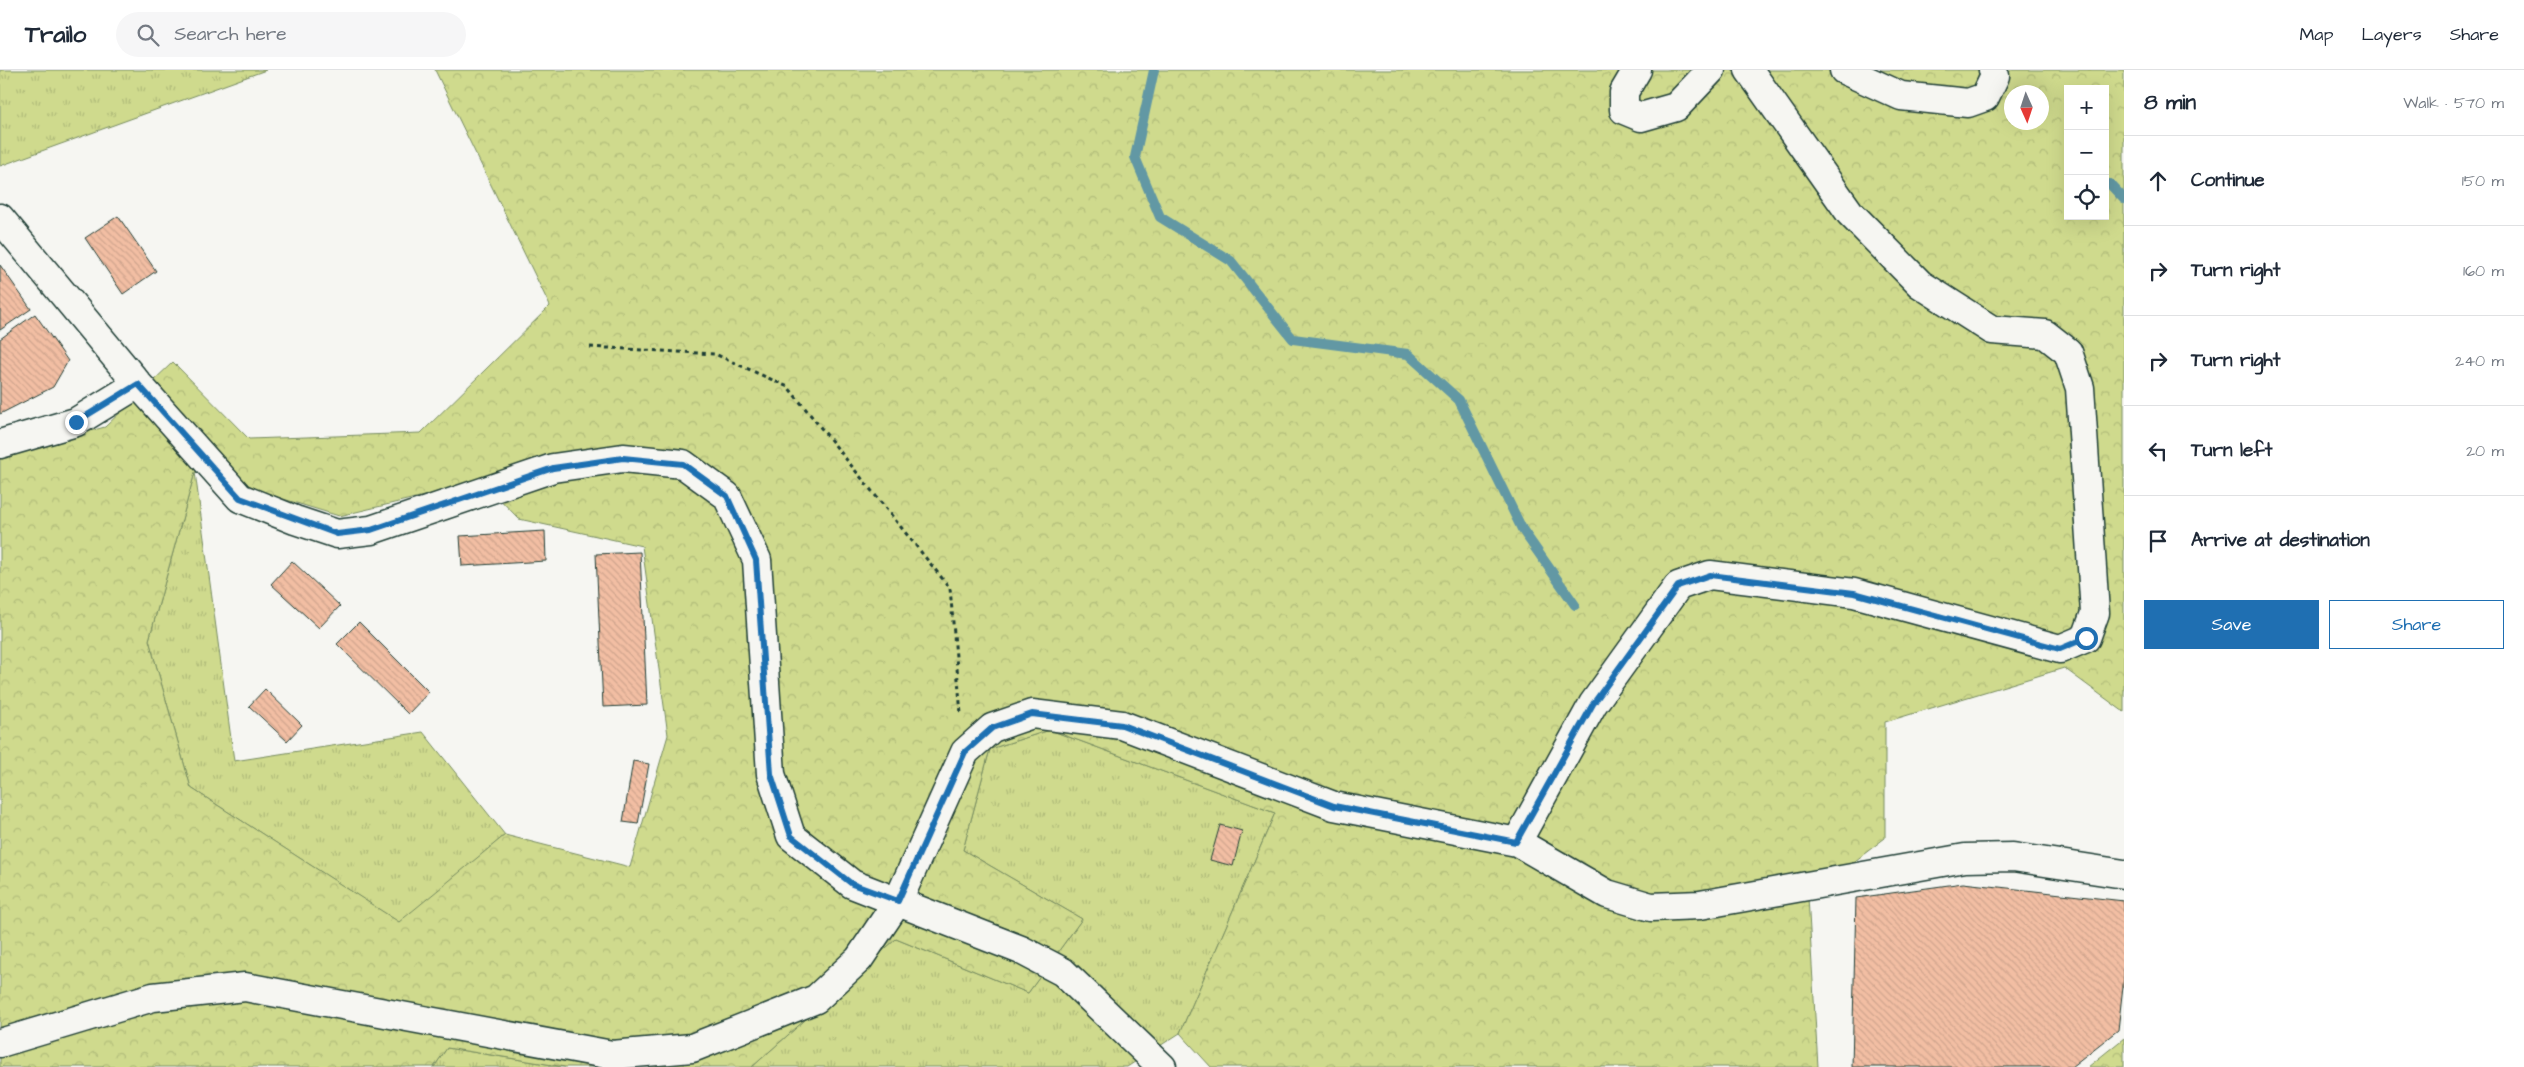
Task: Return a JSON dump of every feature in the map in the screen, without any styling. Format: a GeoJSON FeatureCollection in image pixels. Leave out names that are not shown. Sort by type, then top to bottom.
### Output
{"type":"FeatureCollection","features":[{"type":"Feature","properties":{"kind":"street"},"geometry":{"type":"LineString","coordinates":[[1637,70],[1624,92],[1624,110],[1641,117],[1676,107],[1711,70]]}},
{"type":"Feature","properties":{"kind":"street"},"geometry":{"type":"LineString","coordinates":[[1516,842],[1593,704],[1678,586],[1710,575],[1854,593],[2060,649],[2086,638],[2094,612],[2080,388],[2068,352],[2045,334],[1992,330],[1920,284],[1850,213],[1749,70]]}},
{"type":"Feature","properties":{"kind":"street"},"geometry":{"type":"LineString","coordinates":[[1844,70],[1901,96],[1968,103],[1985,97],[1995,76],[1993,70]]}},
{"type":"Feature","properties":{"kind":"street"},"geometry":{"type":"LineString","coordinates":[[0,218],[138,384],[240,498],[337,534],[371,530],[553,468],[623,458],[683,464],[727,496],[756,560],[771,774],[791,836],[852,884],[1021,950],[1063,972],[1162,1067]]}},
{"type":"Feature","properties":{"kind":"street"},"geometry":{"type":"LineString","coordinates":[[0,444],[76,422],[138,384]]}},
{"type":"Feature","properties":{"kind":"street"},"geometry":{"type":"LineString","coordinates":[[0,1043],[153,997],[245,986],[612,1054],[692,1048],[816,999],[859,959],[898,901],[965,752],[992,728],[1032,714],[1122,725],[1334,806],[1516,842],[1607,894],[1651,907],[1700,905],[1965,858],[2013,857],[2124,874]]}},
{"type":"Feature","properties":{"kind":"path"},"geometry":{"type":"LineString","coordinates":[[590,347],[714,354],[788,387],[950,588],[965,752]]}},
{"type":"Feature","properties":{"kind":"green space"},"geometry":{"type":"Polygon","coordinates":[[[0,70],[266,70],[0,166],[0,70]]]}},
{"type":"Feature","properties":{"kind":"green space"},"geometry":{"type":"Polygon","coordinates":[[[435,70],[2124,70],[2124,712],[2064,668],[1885,722],[1885,838],[1808,897],[1818,1067],[1211,1067],[1180,1033],[1275,813],[1050,730],[990,749],[963,850],[1082,919],[1028,993],[896,939],[752,1067],[565,1067],[447,1048],[434,1067],[0,1067],[0,455],[105,427],[173,362],[249,439],[421,433],[550,306],[435,70]],[[195,472],[149,640],[191,788],[399,922],[505,835],[630,867],[668,735],[642,546],[519,519],[483,482],[339,516],[195,472]]]}},
{"type":"Feature","properties":{"kind":"green space"},"geometry":{"type":"Polygon","coordinates":[[[195,472],[234,761],[423,732],[505,835],[400,923],[191,788],[149,640],[195,472]]]}},
{"type":"Feature","properties":{"kind":"green space"},"geometry":{"type":"Polygon","coordinates":[[[1050,730],[1275,813],[1180,1033],[1127,1067],[752,1067],[896,939],[1028,993],[1082,919],[963,850],[990,749],[1050,730]]]}},
{"type":"Feature","properties":{"kind":"green space"},"geometry":{"type":"Polygon","coordinates":[[[2124,1038],[2124,1067],[2088,1067],[2124,1038]]]}},
{"type":"Feature","properties":{"kind":"green space"},"geometry":{"type":"Polygon","coordinates":[[[447,1048],[565,1067],[434,1067],[447,1048]]]}},
{"type":"Feature","properties":{"kind":"building"},"geometry":{"type":"Polygon","coordinates":[[[118,216],[156,271],[123,294],[85,238],[118,216]]]}},
{"type":"Feature","properties":{"kind":"building"},"geometry":{"type":"Polygon","coordinates":[[[0,265],[31,309],[0,330],[0,265]]]}},
{"type":"Feature","properties":{"kind":"building"},"geometry":{"type":"Polygon","coordinates":[[[35,314],[68,361],[53,387],[0,414],[0,339],[35,314]]]}},
{"type":"Feature","properties":{"kind":"building"},"geometry":{"type":"Polygon","coordinates":[[[545,531],[546,561],[462,566],[460,536],[545,531]]]}},
{"type":"Feature","properties":{"kind":"building"},"geometry":{"type":"Polygon","coordinates":[[[640,552],[647,705],[603,707],[596,554],[640,552]]]}},
{"type":"Feature","properties":{"kind":"building"},"geometry":{"type":"Polygon","coordinates":[[[292,561],[340,606],[319,628],[271,584],[292,561]]]}},
{"type":"Feature","properties":{"kind":"building"},"geometry":{"type":"Polygon","coordinates":[[[359,622],[429,692],[408,714],[337,644],[359,622]]]}},
{"type":"Feature","properties":{"kind":"building"},"geometry":{"type":"Polygon","coordinates":[[[265,689],[302,725],[287,741],[249,706],[265,689]]]}},
{"type":"Feature","properties":{"kind":"building"},"geometry":{"type":"Polygon","coordinates":[[[633,761],[649,764],[638,824],[623,822],[633,761]]]}},
{"type":"Feature","properties":{"kind":"building"},"geometry":{"type":"Polygon","coordinates":[[[1220,825],[1242,831],[1233,866],[1210,860],[1220,825]]]}},
{"type":"Feature","properties":{"kind":"building"},"geometry":{"type":"Polygon","coordinates":[[[1963,883],[2124,901],[2124,977],[2118,1030],[2071,1067],[1852,1067],[1856,898],[1963,883]]]}},
{"type":"Feature","properties":{"kind":"waterway"},"geometry":{"type":"LineString","coordinates":[[1154,70],[1135,157],[1160,217],[1231,261],[1293,339],[1408,354],[1459,400],[1522,529],[1575,605]]}},
{"type":"Feature","properties":{"kind":"waterway"},"geometry":{"type":"LineString","coordinates":[[2110,184],[2124,199]]}},
{"type":"Feature","properties":{"kind":"route"},"geometry":{"type":"LineString","coordinates":[[76,422],[138,384],[240,498],[337,534],[371,530],[553,468],[623,458],[683,464],[727,496],[756,560],[771,774],[791,836],[852,884],[898,901],[965,752],[992,728],[1032,714],[1122,725],[1334,806],[1516,842],[1593,704],[1678,586],[1710,575],[1854,593],[2060,649],[2086,638]]}}]}
